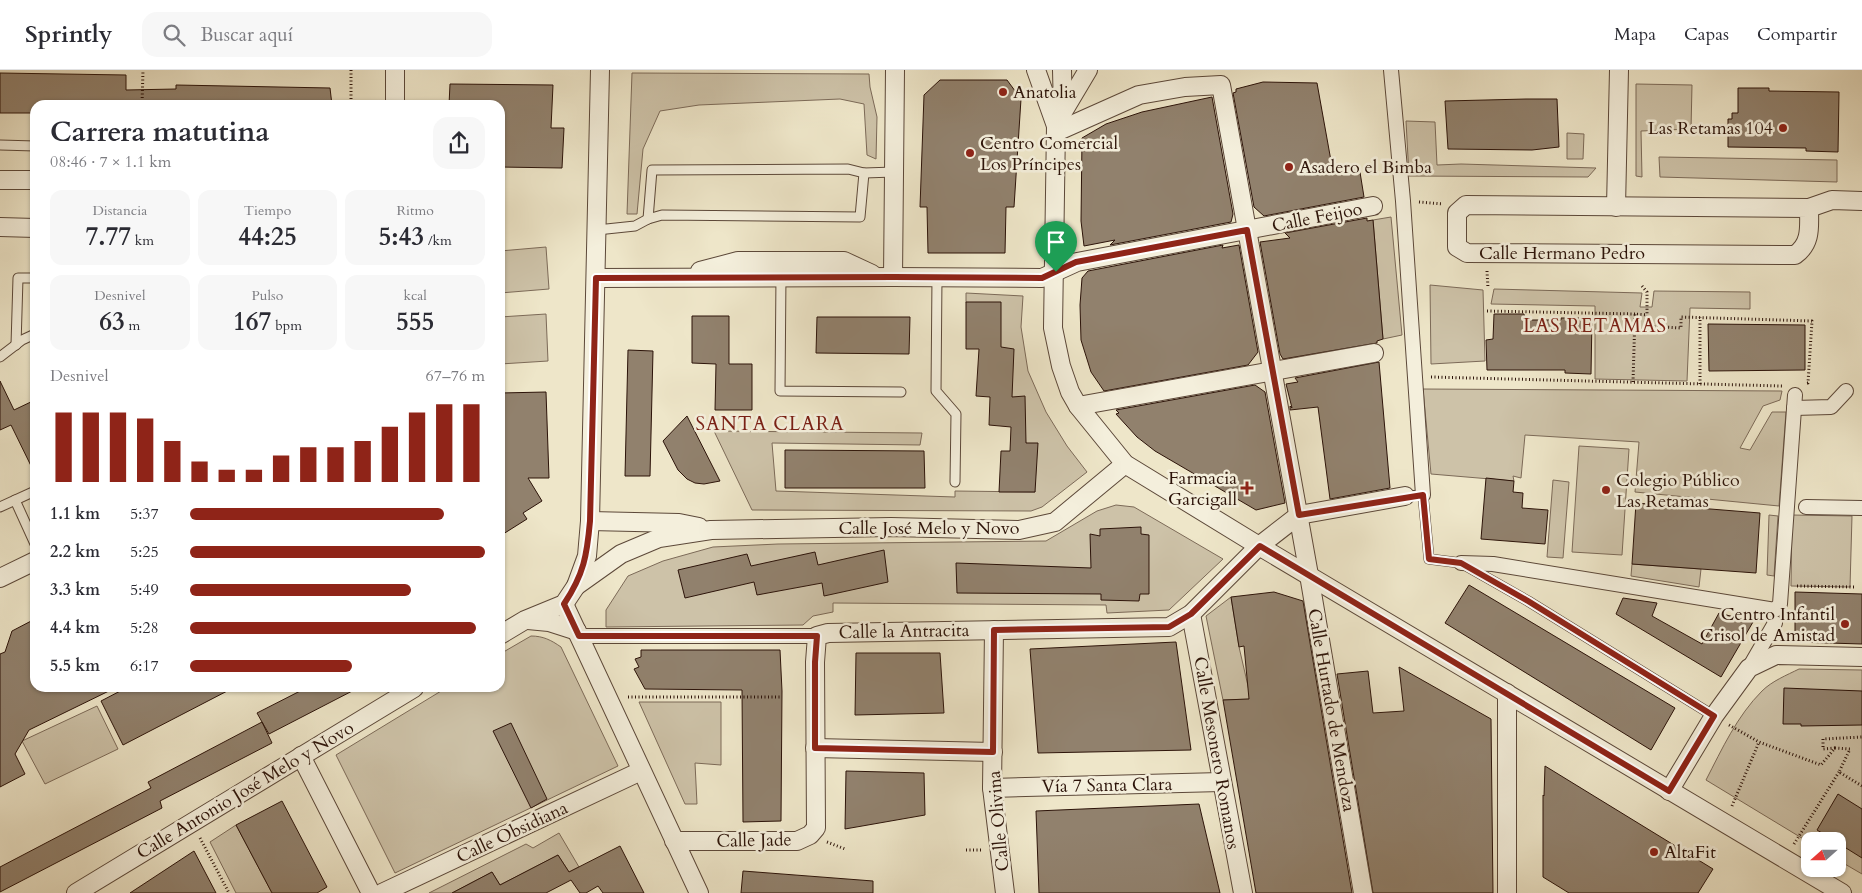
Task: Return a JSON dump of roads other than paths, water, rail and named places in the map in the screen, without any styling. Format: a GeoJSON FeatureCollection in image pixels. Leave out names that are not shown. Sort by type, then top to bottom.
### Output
{"type":"FeatureCollection","features":[{"type":"Feature","properties":{"kind":"street"},"geometry":{"type":"LineString","coordinates":[[395,70],[395,100]]}},
{"type":"Feature","properties":{"kind":"street"},"geometry":{"type":"LineString","coordinates":[[505,631],[524,620],[564,604],[576,586],[586,556],[590,521],[600,70]]}},
{"type":"Feature","properties":{"kind":"street"},"geometry":{"type":"LineString","coordinates":[[885,277],[894,172],[895,70]]}},
{"type":"Feature","properties":{"kind":"street"},"geometry":{"type":"LineString","coordinates":[[1036,70],[1058,123]]}},
{"type":"Feature","properties":{"kind":"street"},"geometry":{"type":"LineString","coordinates":[[1062,70],[1058,123],[1056,272],[1053,328],[1061,366],[1070,392],[1078,406],[1125,464],[1842,893]]}},
{"type":"Feature","properties":{"kind":"street"},"geometry":{"type":"LineString","coordinates":[[1058,123],[1088,70]]}},
{"type":"Feature","properties":{"kind":"street"},"geometry":{"type":"LineString","coordinates":[[1391,70],[1423,495]]}},
{"type":"Feature","properties":{"kind":"street"},"geometry":{"type":"LineString","coordinates":[[1616,207],[1619,70]]}},
{"type":"Feature","properties":{"kind":"street","name":"Calle Hurtado de Mendoza"},"geometry":{"type":"LineString","coordinates":[[1058,123],[1139,95],[1221,85],[1310,575],[1363,893]]}},
{"type":"Feature","properties":{"kind":"street"},"geometry":{"type":"LineString","coordinates":[[0,180],[30,180]]}},
{"type":"Feature","properties":{"kind":"street","name":"Calle Hermano Pedro"},"geometry":{"type":"LineString","coordinates":[[1809,208],[1809,236],[1802,250],[1795,255],[1467,252],[1457,247],[1457,214],[1466,205],[1809,208],[1832,200],[1862,201]]}},
{"type":"Feature","properties":{"kind":"street","name":"Calle Feijoo"},"geometry":{"type":"LineString","coordinates":[[596,278],[675,278],[781,269],[885,277],[1042,278],[1076,262],[1373,206]]}},
{"type":"Feature","properties":{"kind":"street"},"geometry":{"type":"LineString","coordinates":[[0,227],[30,228]]}},
{"type":"Feature","properties":{"kind":"street"},"geometry":{"type":"LineString","coordinates":[[1078,406],[1374,353]]}},
{"type":"Feature","properties":{"kind":"street"},"geometry":{"type":"LineString","coordinates":[[1461,563],[1493,564],[1775,610],[1780,604],[1795,506],[1794,393],[1831,407],[1846,391]]}},
{"type":"Feature","properties":{"kind":"street","name":"Calle José Melo y Novo"},"geometry":{"type":"LineString","coordinates":[[711,530],[891,527],[1019,530],[1055,522],[1125,464]]}},
{"type":"Feature","properties":{"kind":"street"},"geometry":{"type":"LineString","coordinates":[[1299,515],[1405,496]]}},
{"type":"Feature","properties":{"kind":"street"},"geometry":{"type":"LineString","coordinates":[[1795,506],[1862,508]]}},
{"type":"Feature","properties":{"kind":"street","name":"Calle la Antracita"},"geometry":{"type":"LineString","coordinates":[[817,636],[828,633],[1169,627],[1191,614],[1260,546],[1299,515]]}},
{"type":"Feature","properties":{"kind":"street"},"geometry":{"type":"LineString","coordinates":[[590,521],[679,522],[711,530]]}},
{"type":"Feature","properties":{"kind":"street"},"geometry":{"type":"LineString","coordinates":[[576,586],[621,554],[659,538],[711,530]]}},
{"type":"Feature","properties":{"kind":"street"},"geometry":{"type":"LineString","coordinates":[[0,578],[30,563]]}},
{"type":"Feature","properties":{"kind":"street"},"geometry":{"type":"LineString","coordinates":[[564,604],[699,893]]}},
{"type":"Feature","properties":{"kind":"street","name":"Calle Mesonero Romanos"},"geometry":{"type":"LineString","coordinates":[[1191,614],[1243,893]]}},
{"type":"Feature","properties":{"kind":"street"},"geometry":{"type":"LineString","coordinates":[[524,620],[548,622],[578,634],[817,636]]}},
{"type":"Feature","properties":{"kind":"street"},"geometry":{"type":"LineString","coordinates":[[1669,791],[1714,716],[1750,668],[1775,623]]}},
{"type":"Feature","properties":{"kind":"street","name":"Calle Olivina"},"geometry":{"type":"LineString","coordinates":[[994,630],[992,788],[1005,893]]}},
{"type":"Feature","properties":{"kind":"street","name":"Calle Jade"},"geometry":{"type":"LineString","coordinates":[[674,841],[797,841],[810,835],[816,828],[815,662],[817,636]]}},
{"type":"Feature","properties":{"kind":"street"},"geometry":{"type":"LineString","coordinates":[[1750,668],[1776,655],[1862,657]]}},
{"type":"Feature","properties":{"kind":"street","name":"Calle Antonio José Melo y Novo"},"geometry":{"type":"LineString","coordinates":[[86,890],[407,692]]}},
{"type":"Feature","properties":{"kind":"street"},"geometry":{"type":"LineString","coordinates":[[1507,693],[1507,893]]}},
{"type":"Feature","properties":{"kind":"street"},"geometry":{"type":"LineString","coordinates":[[815,748],[993,752]]}},
{"type":"Feature","properties":{"kind":"street"},"geometry":{"type":"LineString","coordinates":[[302,756],[371,893]]}},
{"type":"Feature","properties":{"kind":"street","name":"Calle Obsidiana"},"geometry":{"type":"LineString","coordinates":[[382,893],[641,771]]}},
{"type":"Feature","properties":{"kind":"street","name":"Vía 7 Santa Clara"},"geometry":{"type":"LineString","coordinates":[[992,788],[1221,782]]}},
{"type":"Feature","properties":{"kind":"lane"},"geometry":{"type":"LineString","coordinates":[[0,145],[30,146]]}},
{"type":"Feature","properties":{"kind":"lane"},"geometry":{"type":"LineString","coordinates":[[648,219],[652,170],[848,168],[864,174],[894,172]]}},
{"type":"Feature","properties":{"kind":"lane"},"geometry":{"type":"LineString","coordinates":[[597,230],[635,226],[648,219],[662,215],[860,217],[864,174]]}},
{"type":"Feature","properties":{"kind":"lane"},"geometry":{"type":"LineString","coordinates":[[781,269],[780,391],[901,392]]}},
{"type":"Feature","properties":{"kind":"lane"},"geometry":{"type":"LineString","coordinates":[[937,277],[936,391],[956,414],[955,482]]}},
{"type":"Feature","properties":{"kind":"lane"},"geometry":{"type":"LineString","coordinates":[[16,345],[18,278],[30,278]]}},
{"type":"Feature","properties":{"kind":"lane"},"geometry":{"type":"LineString","coordinates":[[0,357],[30,337]]}},
{"type":"Feature","properties":{"kind":"lane"},"geometry":{"type":"LineString","coordinates":[[0,507],[30,493]]}},
{"type":"Feature","properties":{"kind":"lane"},"geometry":{"type":"LineString","coordinates":[[1405,496],[1423,495],[1429,559],[1461,563],[1528,601],[1714,716]]}},
{"type":"Feature","properties":{"kind":"lane"},"geometry":{"type":"LineString","coordinates":[[15,500],[30,533]]}},
{"type":"Feature","properties":{"kind":"place","name":"Anatolia"},"geometry":{"type":"Point","coordinates":[1003,92]}},
{"type":"Feature","properties":{"kind":"place","name":"Las Retamas 104"},"geometry":{"type":"Point","coordinates":[1783,128]}},
{"type":"Feature","properties":{"kind":"place","name":"Centro Comercial Los Príncipes"},"geometry":{"type":"Point","coordinates":[970,153]}},
{"type":"Feature","properties":{"kind":"place","name":"Asadero el Bimba"},"geometry":{"type":"Point","coordinates":[1289,167]}},
{"type":"Feature","properties":{"kind":"place","name":"Farmacia Garcigall"},"geometry":{"type":"Point","coordinates":[1247,488]}},
{"type":"Feature","properties":{"kind":"place","name":"Colegio Público Las Retamas"},"geometry":{"type":"Point","coordinates":[1606,490]}},
{"type":"Feature","properties":{"kind":"place","name":"Centro Infantil Crisol de Amistad"},"geometry":{"type":"Point","coordinates":[1845,624]}},
{"type":"Feature","properties":{"kind":"place","name":"AltaFit"},"geometry":{"type":"Point","coordinates":[1654,852]}},
{"type":"Feature","properties":{"kind":"district","name":"LAS RETAMAS"},"geometry":{"type":"Point","coordinates":[1595,325]}},
{"type":"Feature","properties":{"kind":"district","name":"SANTA CLARA"},"geometry":{"type":"Point","coordinates":[770,423]}}]}
